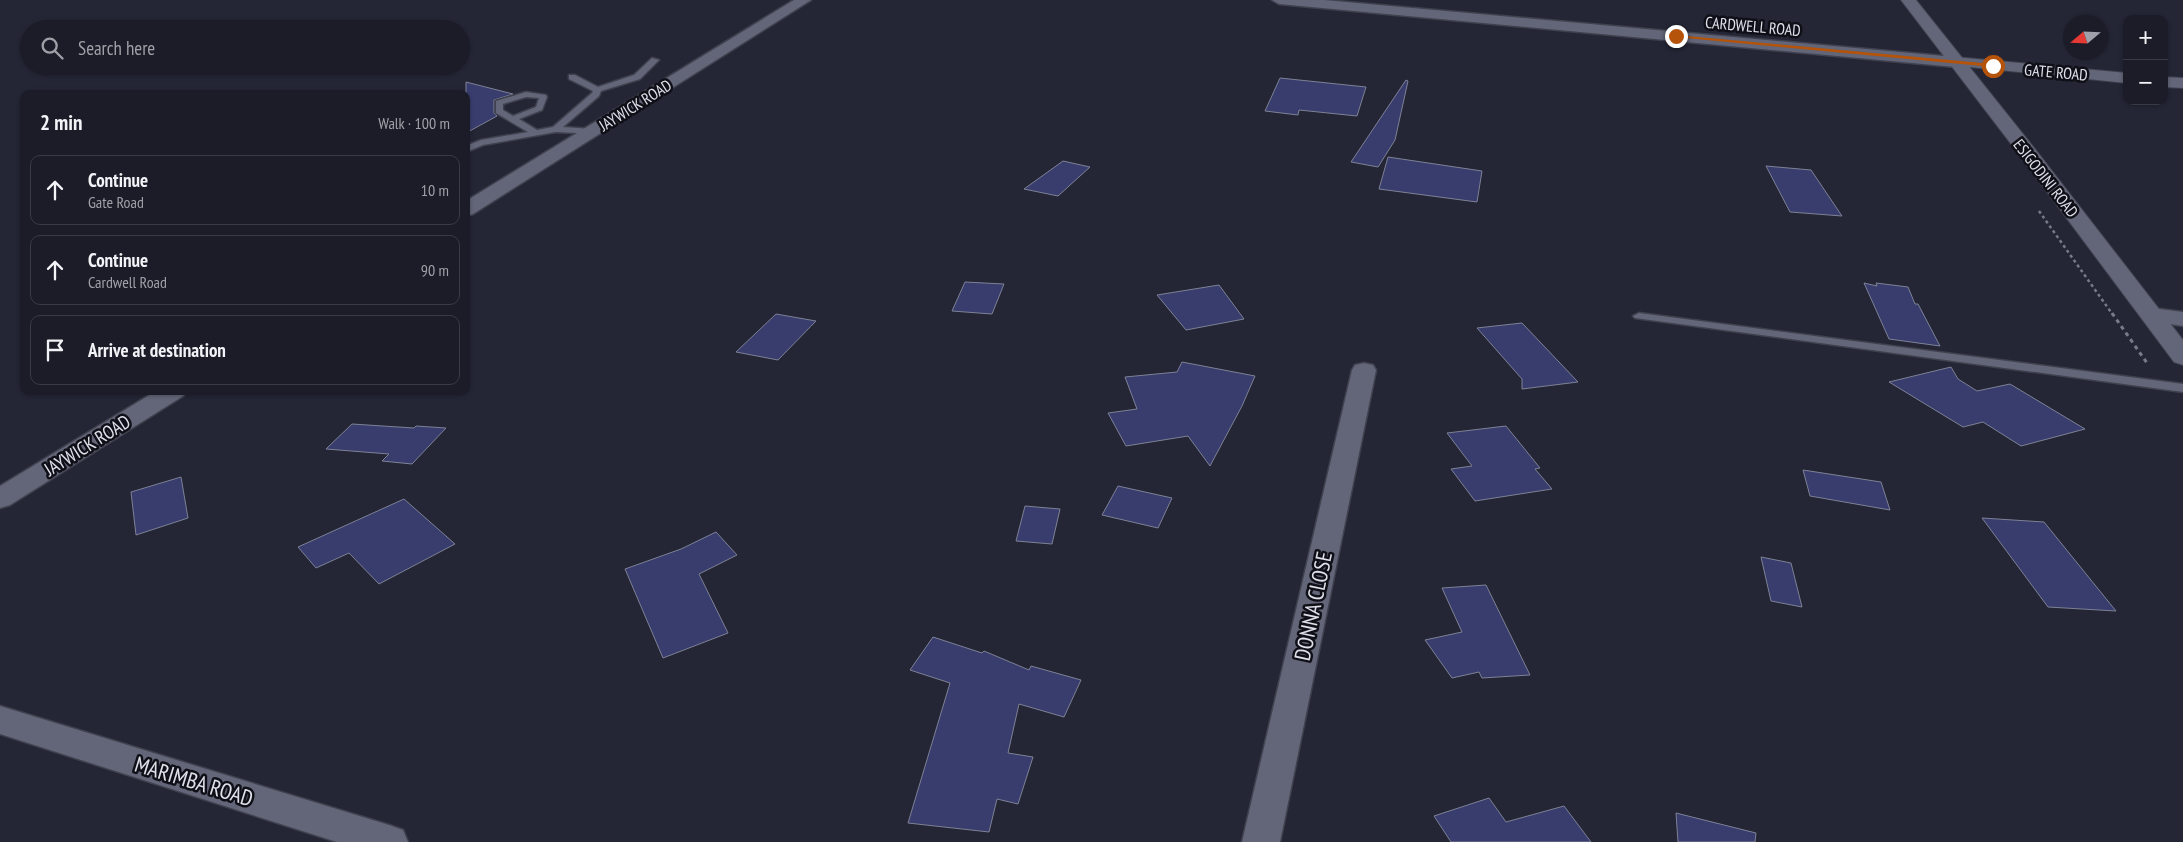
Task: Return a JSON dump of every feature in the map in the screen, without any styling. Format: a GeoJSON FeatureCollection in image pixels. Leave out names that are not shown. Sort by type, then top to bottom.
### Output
{"type":"FeatureCollection","features":[{"type":"Feature","properties":{"kind":"main road","name":"ESIGODINI ROAD"},"geometry":{"type":"LineString","coordinates":[[1908,0],[2028,153],[2183,357]]}},
{"type":"Feature","properties":{"kind":"main road","name":"GATE ROAD"},"geometry":{"type":"LineString","coordinates":[[1955,62],[2123,78]]}},
{"type":"Feature","properties":{"kind":"main road"},"geometry":{"type":"LineString","coordinates":[[2168,82],[2183,84]]}},
{"type":"Feature","properties":{"kind":"street","name":"JAYWICK ROAD"},"geometry":{"type":"LineString","coordinates":[[470,208],[804,0]]}},
{"type":"Feature","properties":{"kind":"street","name":"CARDWELL ROAD"},"geometry":{"type":"LineString","coordinates":[[1279,0],[1326,2],[1955,62]]}},
{"type":"Feature","properties":{"kind":"street"},"geometry":{"type":"LineString","coordinates":[[2152,315],[2183,319]]}},
{"type":"Feature","properties":{"kind":"street","name":"DONNA CLOSE"},"geometry":{"type":"LineString","coordinates":[[1261,842],[1364,370]]}},
{"type":"Feature","properties":{"kind":"street","name":"JAYWICK ROAD"},"geometry":{"type":"LineString","coordinates":[[0,500],[168,395]]}},
{"type":"Feature","properties":{"kind":"street","name":"MARIMBA ROAD"},"geometry":{"type":"LineString","coordinates":[[0,720],[389,842]]}},
{"type":"Feature","properties":{"kind":"lane"},"geometry":{"type":"LineString","coordinates":[[572,77],[597,90],[637,77],[655,60]]}},
{"type":"Feature","properties":{"kind":"lane"},"geometry":{"type":"LineString","coordinates":[[556,129],[596,94],[597,90]]}},
{"type":"Feature","properties":{"kind":"lane"},"geometry":{"type":"LineString","coordinates":[[512,119],[539,108],[543,97],[535,93],[522,94],[499,103],[499,111],[512,119],[534,132]]}},
{"type":"Feature","properties":{"kind":"lane"},"geometry":{"type":"LineString","coordinates":[[470,147],[481,143],[556,129],[592,132]]}},
{"type":"Feature","properties":{"kind":"lane"},"geometry":{"type":"LineString","coordinates":[[1640,316],[2183,388]]}},
{"type":"Feature","properties":{"kind":"building"},"geometry":{"type":"Polygon","coordinates":[[[1280,78],[1366,87],[1357,116],[1299,110],[1298,115],[1265,111],[1280,78]]]}},
{"type":"Feature","properties":{"kind":"building"},"geometry":{"type":"Polygon","coordinates":[[[1406,80],[1408,81],[1395,140],[1378,167],[1351,162],[1406,80]]]}},
{"type":"Feature","properties":{"kind":"building"},"geometry":{"type":"Polygon","coordinates":[[[466,82],[513,94],[494,100],[494,113],[497,116],[470,131],[470,90],[466,90],[466,82]]]}},
{"type":"Feature","properties":{"kind":"building"},"geometry":{"type":"Polygon","coordinates":[[[1388,157],[1482,171],[1477,202],[1379,189],[1388,157]]]}},
{"type":"Feature","properties":{"kind":"building"},"geometry":{"type":"Polygon","coordinates":[[[1063,161],[1090,167],[1058,196],[1024,189],[1063,161]]]}},
{"type":"Feature","properties":{"kind":"building"},"geometry":{"type":"Polygon","coordinates":[[[1766,166],[1811,170],[1842,216],[1790,212],[1766,166]]]}},
{"type":"Feature","properties":{"kind":"building"},"geometry":{"type":"Polygon","coordinates":[[[965,282],[1004,284],[992,314],[952,311],[965,282]]]}},
{"type":"Feature","properties":{"kind":"building"},"geometry":{"type":"Polygon","coordinates":[[[1864,283],[1877,286],[1876,283],[1908,287],[1915,304],[1918,304],[1940,346],[1889,339],[1864,283]]]}},
{"type":"Feature","properties":{"kind":"building"},"geometry":{"type":"Polygon","coordinates":[[[1219,285],[1244,319],[1186,330],[1157,295],[1219,285]]]}},
{"type":"Feature","properties":{"kind":"building"},"geometry":{"type":"Polygon","coordinates":[[[776,314],[816,321],[778,360],[736,352],[776,314]]]}},
{"type":"Feature","properties":{"kind":"building"},"geometry":{"type":"Polygon","coordinates":[[[1522,323],[1578,382],[1522,389],[1522,379],[1477,328],[1522,323]]]}},
{"type":"Feature","properties":{"kind":"building"},"geometry":{"type":"Polygon","coordinates":[[[1182,362],[1255,376],[1242,406],[1210,466],[1188,436],[1126,446],[1108,413],[1137,409],[1125,377],[1177,372],[1182,362]]]}},
{"type":"Feature","properties":{"kind":"building"},"geometry":{"type":"Polygon","coordinates":[[[1951,367],[1958,379],[1977,391],[2010,384],[2085,429],[2021,446],[1983,422],[1963,427],[1889,382],[1951,367]]]}},
{"type":"Feature","properties":{"kind":"building"},"geometry":{"type":"Polygon","coordinates":[[[352,424],[446,428],[412,464],[382,461],[389,454],[326,449],[352,424]]]}},
{"type":"Feature","properties":{"kind":"building"},"geometry":{"type":"Polygon","coordinates":[[[1506,426],[1540,468],[1535,469],[1552,489],[1475,501],[1451,469],[1472,466],[1447,433],[1506,426]]]}},
{"type":"Feature","properties":{"kind":"building"},"geometry":{"type":"Polygon","coordinates":[[[1803,470],[1881,482],[1890,510],[1810,496],[1803,470]]]}},
{"type":"Feature","properties":{"kind":"building"},"geometry":{"type":"Polygon","coordinates":[[[181,477],[188,518],[136,535],[131,492],[181,477]]]}},
{"type":"Feature","properties":{"kind":"building"},"geometry":{"type":"Polygon","coordinates":[[[1118,486],[1172,498],[1158,528],[1102,515],[1118,486]]]}},
{"type":"Feature","properties":{"kind":"building"},"geometry":{"type":"Polygon","coordinates":[[[404,499],[455,544],[379,584],[349,553],[316,568],[298,547],[404,499]]]}},
{"type":"Feature","properties":{"kind":"building"},"geometry":{"type":"Polygon","coordinates":[[[1025,506],[1060,509],[1052,544],[1016,541],[1025,506]]]}},
{"type":"Feature","properties":{"kind":"building"},"geometry":{"type":"Polygon","coordinates":[[[1982,518],[2044,522],[2116,611],[2048,607],[1982,518]]]}},
{"type":"Feature","properties":{"kind":"building"},"geometry":{"type":"Polygon","coordinates":[[[716,532],[737,555],[699,574],[728,633],[663,658],[625,569],[681,549],[716,532]]]}},
{"type":"Feature","properties":{"kind":"building"},"geometry":{"type":"Polygon","coordinates":[[[1761,557],[1791,563],[1802,607],[1771,601],[1761,557]]]}},
{"type":"Feature","properties":{"kind":"building"},"geometry":{"type":"Polygon","coordinates":[[[1486,585],[1530,675],[1482,678],[1479,672],[1452,678],[1425,640],[1462,632],[1442,588],[1486,585]]]}},
{"type":"Feature","properties":{"kind":"building"},"geometry":{"type":"Polygon","coordinates":[[[933,637],[982,653],[984,651],[1029,670],[1031,666],[1081,680],[1064,717],[1019,704],[1008,753],[1033,757],[1018,804],[997,799],[989,832],[908,823],[950,683],[910,670],[933,637]]]}},
{"type":"Feature","properties":{"kind":"building"},"geometry":{"type":"Polygon","coordinates":[[[1489,798],[1506,822],[1564,806],[1591,842],[1451,842],[1434,816],[1489,798]]]}},
{"type":"Feature","properties":{"kind":"building"},"geometry":{"type":"Polygon","coordinates":[[[1676,813],[1756,833],[1755,842],[1678,842],[1676,813]]]}},
{"type":"Feature","properties":{"kind":"route"},"geometry":{"type":"LineString","coordinates":[[1676,36],[1993,66]]}}]}
